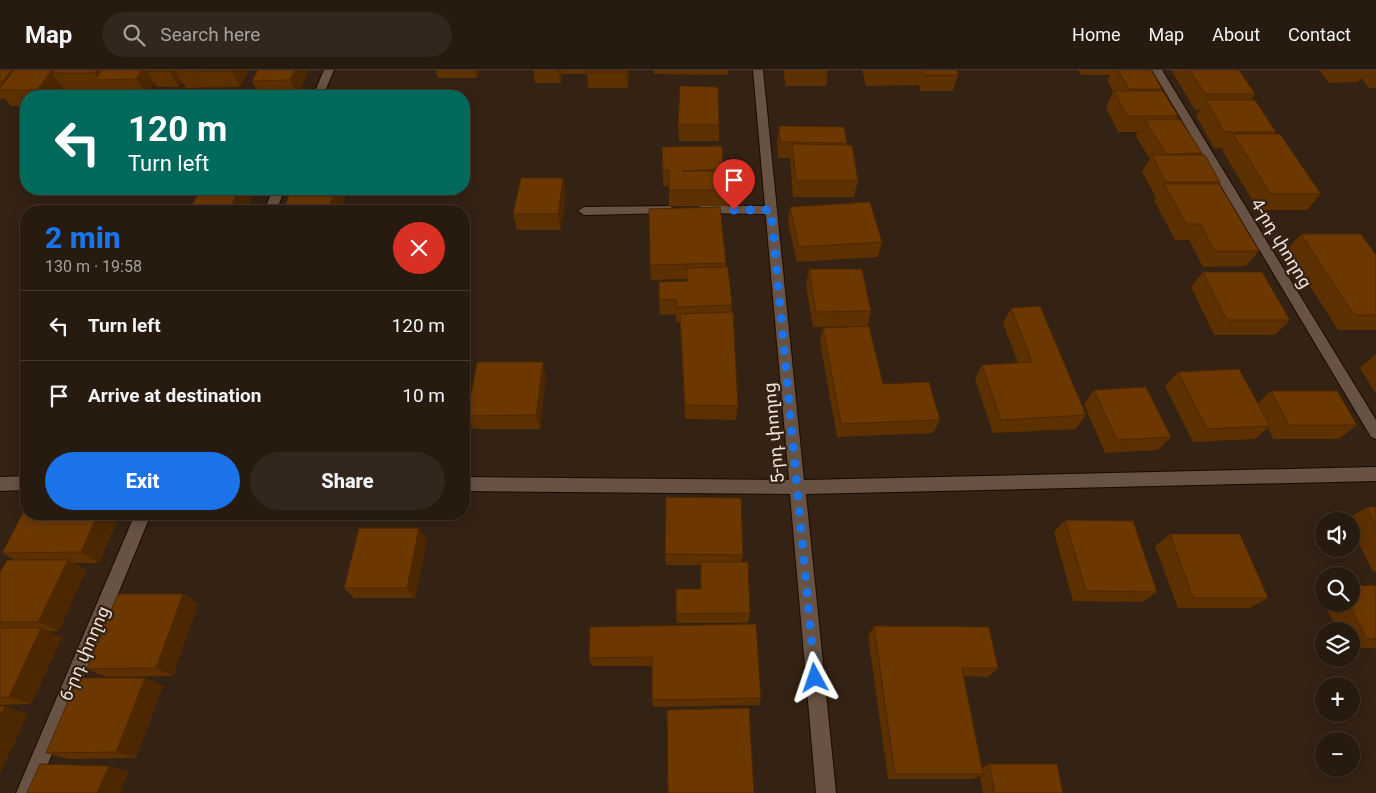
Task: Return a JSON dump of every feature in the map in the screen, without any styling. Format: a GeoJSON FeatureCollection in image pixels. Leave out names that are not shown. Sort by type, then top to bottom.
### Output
{"type":"FeatureCollection","features":[{"type":"Feature","properties":{"kind":"street"},"geometry":{"type":"LineString","coordinates":[[321,90],[329,70]]}},
{"type":"Feature","properties":{"kind":"street","name":"5-րդ փողոց"},"geometry":{"type":"LineString","coordinates":[[758,70],[826,793]]}},
{"type":"Feature","properties":{"kind":"street","name":"4-րդ փողոց"},"geometry":{"type":"LineString","coordinates":[[1157,70],[1376,433]]}},
{"type":"Feature","properties":{"kind":"street"},"geometry":{"type":"LineString","coordinates":[[584,211],[771,210]]}},
{"type":"Feature","properties":{"kind":"street"},"geometry":{"type":"LineString","coordinates":[[470,484],[797,487],[1376,474]]}},
{"type":"Feature","properties":{"kind":"street"},"geometry":{"type":"LineString","coordinates":[[0,484],[20,483]]}},
{"type":"Feature","properties":{"kind":"street","name":"6-րդ փողոց"},"geometry":{"type":"LineString","coordinates":[[26,793],[140,520]]}},
{"type":"Feature","properties":{"kind":"building"},"geometry":{"type":"Polygon","coordinates":[[[0,70],[12,70],[1,83],[0,83],[0,70]]]}},
{"type":"Feature","properties":{"kind":"building"},"geometry":{"type":"Polygon","coordinates":[[[14,70],[52,70],[37,90],[0,90],[14,70]]]}},
{"type":"Feature","properties":{"kind":"building"},"geometry":{"type":"Polygon","coordinates":[[[55,70],[97,70],[95,73],[52,73],[55,70]]]}},
{"type":"Feature","properties":{"kind":"building"},"geometry":{"type":"Polygon","coordinates":[[[102,70],[142,70],[136,79],[95,80],[102,70]]]}},
{"type":"Feature","properties":{"kind":"building"},"geometry":{"type":"Polygon","coordinates":[[[148,70],[170,70],[147,71],[148,70]]]}},
{"type":"Feature","properties":{"kind":"building"},"geometry":{"type":"Polygon","coordinates":[[[177,70],[232,70],[232,71],[176,72],[177,70]]]}},
{"type":"Feature","properties":{"kind":"building"},"geometry":{"type":"Polygon","coordinates":[[[258,70],[295,70],[290,80],[252,81],[258,70]]]}},
{"type":"Feature","properties":{"kind":"building"},"geometry":{"type":"Polygon","coordinates":[[[587,70],[627,70],[626,72],[586,72],[587,70]]]}},
{"type":"Feature","properties":{"kind":"building"},"geometry":{"type":"Polygon","coordinates":[[[923,70],[957,70],[958,75],[924,75],[923,70]]]}},
{"type":"Feature","properties":{"kind":"building"},"geometry":{"type":"Polygon","coordinates":[[[1118,70],[1151,70],[1162,89],[1129,89],[1118,70]]]}},
{"type":"Feature","properties":{"kind":"building"},"geometry":{"type":"Polygon","coordinates":[[[1190,70],[1239,70],[1255,94],[1205,94],[1190,70]]]}},
{"type":"Feature","properties":{"kind":"building"},"geometry":{"type":"Polygon","coordinates":[[[680,86],[718,87],[719,125],[678,125],[680,86]]]}},
{"type":"Feature","properties":{"kind":"building"},"geometry":{"type":"Polygon","coordinates":[[[1114,91],[1163,91],[1178,116],[1127,116],[1114,91]]]}},
{"type":"Feature","properties":{"kind":"building"},"geometry":{"type":"Polygon","coordinates":[[[1206,100],[1255,100],[1276,132],[1224,132],[1206,100]]]}},
{"type":"Feature","properties":{"kind":"building"},"geometry":{"type":"Polygon","coordinates":[[[1180,119],[1202,153],[1166,154],[1145,120],[1180,119]]]}},
{"type":"Feature","properties":{"kind":"building"},"geometry":{"type":"Polygon","coordinates":[[[779,126],[844,127],[847,143],[780,142],[779,126]]]}},
{"type":"Feature","properties":{"kind":"building"},"geometry":{"type":"Polygon","coordinates":[[[1233,134],[1280,134],[1321,194],[1271,194],[1233,134]]]}},
{"type":"Feature","properties":{"kind":"building"},"geometry":{"type":"Polygon","coordinates":[[[792,144],[852,145],[858,181],[796,181],[792,144]]]}},
{"type":"Feature","properties":{"kind":"building"},"geometry":{"type":"Polygon","coordinates":[[[722,146],[723,169],[682,171],[728,171],[729,190],[669,190],[669,170],[663,170],[662,147],[722,146]]]}},
{"type":"Feature","properties":{"kind":"building"},"geometry":{"type":"Polygon","coordinates":[[[1152,155],[1205,155],[1220,182],[1166,182],[1152,155]]]}},
{"type":"Feature","properties":{"kind":"building"},"geometry":{"type":"Polygon","coordinates":[[[521,178],[563,178],[558,214],[513,214],[521,178]]]}},
{"type":"Feature","properties":{"kind":"building"},"geometry":{"type":"Polygon","coordinates":[[[1164,184],[1219,184],[1259,251],[1215,251],[1200,224],[1186,224],[1164,184]]]}},
{"type":"Feature","properties":{"kind":"building"},"geometry":{"type":"Polygon","coordinates":[[[197,195],[236,195],[232,205],[192,205],[197,195]]]}},
{"type":"Feature","properties":{"kind":"building"},"geometry":{"type":"Polygon","coordinates":[[[289,196],[333,196],[330,205],[285,205],[289,196]]]}},
{"type":"Feature","properties":{"kind":"building"},"geometry":{"type":"Polygon","coordinates":[[[870,202],[882,242],[799,247],[790,207],[870,202]]]}},
{"type":"Feature","properties":{"kind":"building"},"geometry":{"type":"Polygon","coordinates":[[[720,207],[726,263],[650,265],[649,209],[720,207]]]}},
{"type":"Feature","properties":{"kind":"building"},"geometry":{"type":"Polygon","coordinates":[[[1301,234],[1361,234],[1376,255],[1376,315],[1354,315],[1301,234]]]}},
{"type":"Feature","properties":{"kind":"building"},"geometry":{"type":"Polygon","coordinates":[[[728,267],[732,305],[676,307],[676,299],[659,300],[659,282],[687,281],[687,268],[728,267]]]}},
{"type":"Feature","properties":{"kind":"building"},"geometry":{"type":"Polygon","coordinates":[[[809,269],[862,269],[871,311],[816,312],[809,269]]]}},
{"type":"Feature","properties":{"kind":"building"},"geometry":{"type":"Polygon","coordinates":[[[1203,272],[1262,272],[1290,320],[1227,320],[1203,272]]]}},
{"type":"Feature","properties":{"kind":"building"},"geometry":{"type":"Polygon","coordinates":[[[1040,306],[1086,415],[1001,420],[982,365],[1032,362],[1011,308],[1040,306]]]}},
{"type":"Feature","properties":{"kind":"building"},"geometry":{"type":"Polygon","coordinates":[[[733,312],[738,406],[685,405],[680,314],[733,312]]]}},
{"type":"Feature","properties":{"kind":"building"},"geometry":{"type":"Polygon","coordinates":[[[869,326],[883,384],[929,382],[940,420],[841,424],[823,328],[869,326]]]}},
{"type":"Feature","properties":{"kind":"building"},"geometry":{"type":"Polygon","coordinates":[[[477,362],[543,362],[536,415],[470,416],[470,400],[477,362]]]}},
{"type":"Feature","properties":{"kind":"building"},"geometry":{"type":"Polygon","coordinates":[[[1239,369],[1270,426],[1207,429],[1178,372],[1239,369]]]}},
{"type":"Feature","properties":{"kind":"building"},"geometry":{"type":"Polygon","coordinates":[[[1146,387],[1171,437],[1117,440],[1094,390],[1146,387]]]}},
{"type":"Feature","properties":{"kind":"building"},"geometry":{"type":"Polygon","coordinates":[[[1271,391],[1337,391],[1357,425],[1289,425],[1271,391]]]}},
{"type":"Feature","properties":{"kind":"building"},"geometry":{"type":"Polygon","coordinates":[[[666,497],[741,498],[743,555],[665,554],[666,497]]]}},
{"type":"Feature","properties":{"kind":"building"},"geometry":{"type":"Polygon","coordinates":[[[1367,507],[1376,507],[1376,526],[1367,507]]]}},
{"type":"Feature","properties":{"kind":"building"},"geometry":{"type":"Polygon","coordinates":[[[20,518],[95,520],[81,552],[2,553],[20,518]]]}},
{"type":"Feature","properties":{"kind":"building"},"geometry":{"type":"Polygon","coordinates":[[[1065,520],[1133,521],[1157,592],[1086,591],[1065,520]]]}},
{"type":"Feature","properties":{"kind":"building"},"geometry":{"type":"Polygon","coordinates":[[[359,528],[419,528],[407,588],[344,588],[359,528]]]}},
{"type":"Feature","properties":{"kind":"building"},"geometry":{"type":"Polygon","coordinates":[[[1170,534],[1240,534],[1268,598],[1193,598],[1170,534]]]}},
{"type":"Feature","properties":{"kind":"building"},"geometry":{"type":"Polygon","coordinates":[[[7,560],[68,560],[38,622],[0,622],[0,572],[7,560]]]}},
{"type":"Feature","properties":{"kind":"building"},"geometry":{"type":"Polygon","coordinates":[[[701,562],[748,562],[750,613],[676,614],[676,589],[701,589],[701,562]]]}},
{"type":"Feature","properties":{"kind":"building"},"geometry":{"type":"Polygon","coordinates":[[[1376,585],[1376,639],[1367,639],[1360,622],[1353,612],[1360,612],[1360,586],[1376,585]]]}},
{"type":"Feature","properties":{"kind":"building"},"geometry":{"type":"Polygon","coordinates":[[[118,594],[183,594],[156,668],[87,669],[118,594]]]}},
{"type":"Feature","properties":{"kind":"building"},"geometry":{"type":"Polygon","coordinates":[[[756,624],[761,698],[652,700],[652,657],[589,658],[590,627],[756,624]]]}},
{"type":"Feature","properties":{"kind":"building"},"geometry":{"type":"Polygon","coordinates":[[[874,626],[989,627],[998,668],[962,668],[983,774],[895,774],[874,626]]]}},
{"type":"Feature","properties":{"kind":"building"},"geometry":{"type":"Polygon","coordinates":[[[0,628],[41,628],[9,697],[0,697],[0,628]]]}},
{"type":"Feature","properties":{"kind":"building"},"geometry":{"type":"Polygon","coordinates":[[[78,678],[145,678],[116,752],[46,753],[78,678]]]}},
{"type":"Feature","properties":{"kind":"building"},"geometry":{"type":"Polygon","coordinates":[[[0,706],[5,706],[0,717],[0,706]]]}},
{"type":"Feature","properties":{"kind":"building"},"geometry":{"type":"Polygon","coordinates":[[[749,708],[754,793],[668,793],[667,710],[749,708]]]}},
{"type":"Feature","properties":{"kind":"building"},"geometry":{"type":"Polygon","coordinates":[[[40,764],[109,766],[97,793],[27,793],[40,764]]]}},
{"type":"Feature","properties":{"kind":"building"},"geometry":{"type":"Polygon","coordinates":[[[989,764],[1057,764],[1063,793],[995,793],[989,764]]]}},
{"type":"Feature","properties":{"kind":"route"},"geometry":{"type":"LineString","coordinates":[[734,210],[771,210],[815,678]]}}]}
